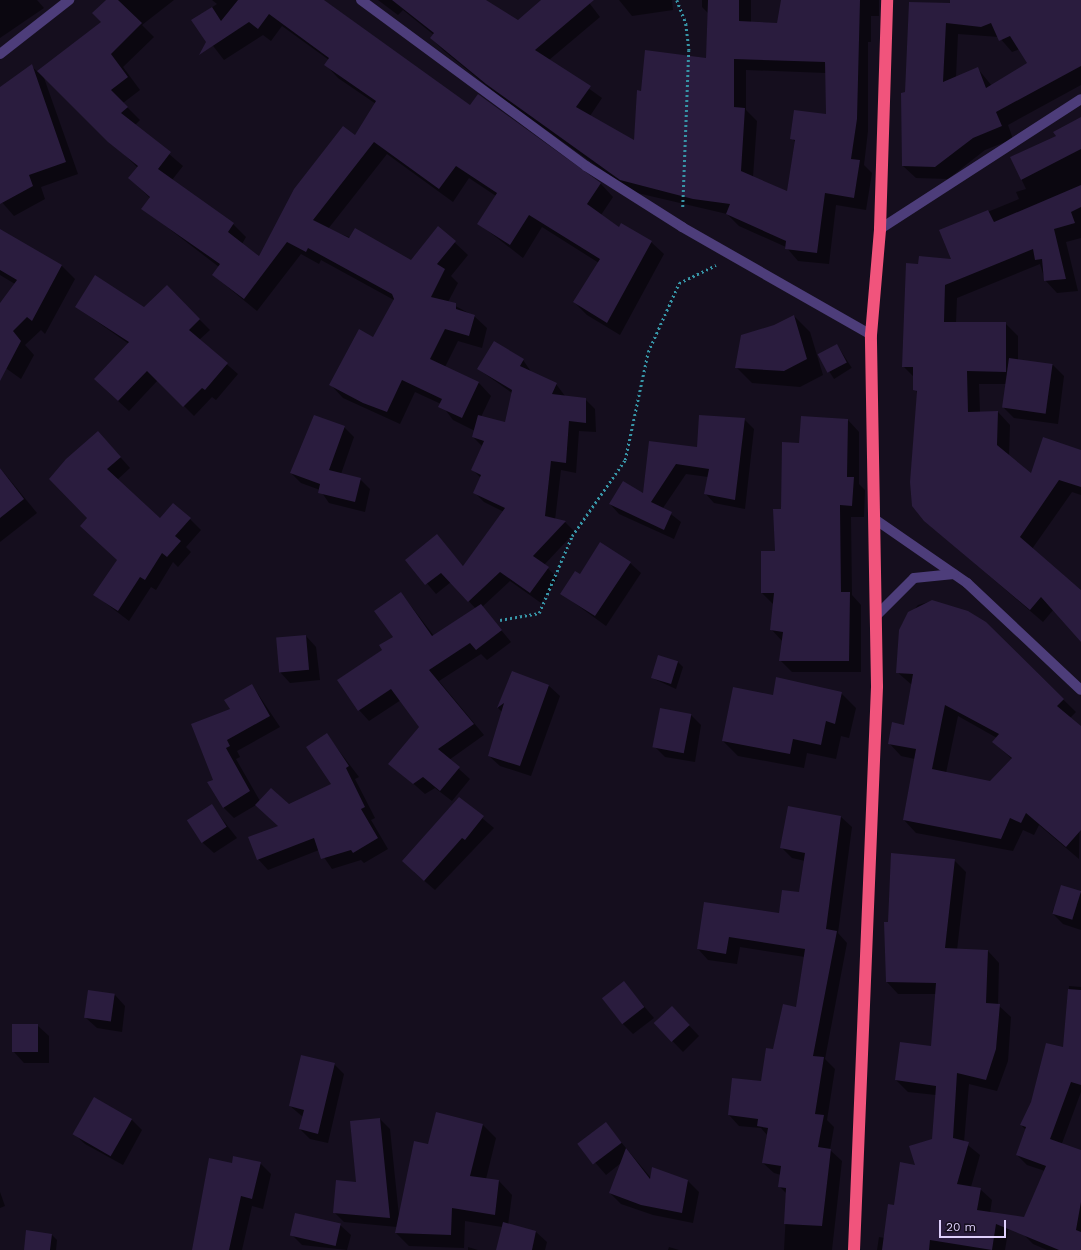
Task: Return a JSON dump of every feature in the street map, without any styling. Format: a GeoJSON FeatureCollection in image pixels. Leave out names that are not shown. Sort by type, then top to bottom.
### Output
{"type":"FeatureCollection","features":[{"type":"Feature","properties":{"kind":"highway"},"geometry":{"type":"LineString","coordinates":[[854,1250],[872,843],[877,615],[871,335],[880,229],[887,0]]}},
{"type":"Feature","properties":{"kind":"street"},"geometry":{"type":"LineString","coordinates":[[0,54],[69,0]]}},
{"type":"Feature","properties":{"kind":"street"},"geometry":{"type":"LineString","coordinates":[[361,0],[586,166],[682,228],[737,256],[871,335]]}},
{"type":"Feature","properties":{"kind":"street"},"geometry":{"type":"LineString","coordinates":[[880,229],[1081,99]]}},
{"type":"Feature","properties":{"kind":"street"},"geometry":{"type":"LineString","coordinates":[[876,520],[954,574],[1081,690]]}},
{"type":"Feature","properties":{"kind":"street"},"geometry":{"type":"LineString","coordinates":[[877,615],[914,578],[954,574]]}},
{"type":"Feature","properties":{"kind":"path"},"geometry":{"type":"LineString","coordinates":[[676,0],[686,24],[689,50],[682,228]]}},
{"type":"Feature","properties":{"kind":"path"},"geometry":{"type":"LineString","coordinates":[[500,620],[539,613],[572,536],[625,460],[648,352],[679,283],[737,256]]}},
{"type":"Feature","properties":{"kind":"building"},"geometry":{"type":"Polygon","coordinates":[[[106,0],[118,0],[142,23],[111,54],[128,77],[111,90],[128,107],[121,113],[171,152],[158,169],[234,223],[228,232],[259,256],[294,189],[343,126],[355,135],[376,101],[324,65],[329,58],[269,14],[258,29],[249,22],[199,55],[206,42],[191,20],[212,7],[221,21],[238,0],[324,0],[470,105],[478,94],[601,183],[587,204],[619,227],[621,223],[652,241],[607,323],[573,302],[600,259],[529,215],[510,245],[477,224],[497,193],[456,166],[439,189],[374,142],[313,220],[349,238],[355,228],[411,260],[438,226],[456,241],[437,264],[445,269],[431,297],[456,303],[456,309],[475,315],[469,336],[445,329],[430,359],[479,382],[462,418],[438,407],[442,399],[402,380],[387,412],[363,403],[329,385],[359,329],[373,337],[394,299],[392,294],[308,248],[306,252],[287,242],[244,299],[212,275],[220,264],[141,209],[150,197],[128,178],[138,166],[108,142],[37,71],[101,22],[92,13],[106,0]]]}},
{"type":"Feature","properties":{"kind":"building"},"geometry":{"type":"Polygon","coordinates":[[[392,0],[486,0],[518,20],[541,0],[594,0],[535,50],[591,86],[576,107],[634,140],[637,90],[641,91],[645,50],[706,58],[708,0],[739,0],[739,21],[777,23],[781,0],[860,0],[857,119],[851,159],[860,160],[854,198],[825,193],[817,253],[785,249],[786,241],[726,214],[730,204],[693,199],[620,180],[486,84],[430,38],[434,33],[392,0]],[[734,59],[734,107],[745,108],[741,171],[787,191],[795,140],[790,139],[794,110],[826,114],[825,62],[734,59]]]}},
{"type":"Feature","properties":{"kind":"building"},"geometry":{"type":"Polygon","coordinates":[[[950,0],[1081,0],[1081,66],[996,112],[1002,126],[973,138],[935,167],[902,166],[901,93],[905,92],[909,2],[950,3],[950,0]],[[946,23],[943,82],[978,67],[986,88],[1027,63],[1010,36],[999,41],[991,23],[981,27],[946,23]]]}},
{"type":"Feature","properties":{"kind":"building"},"geometry":{"type":"Polygon","coordinates":[[[32,64],[66,162],[29,175],[33,186],[0,204],[0,87],[32,64]]]}},
{"type":"Feature","properties":{"kind":"building"},"geometry":{"type":"Polygon","coordinates":[[[1081,117],[1081,149],[1021,180],[1010,157],[1056,136],[1053,132],[1081,117]]]}},
{"type":"Feature","properties":{"kind":"building"},"geometry":{"type":"Polygon","coordinates":[[[1081,185],[1081,207],[1071,212],[1075,223],[1054,229],[1066,279],[1044,281],[1042,259],[1035,260],[1033,249],[945,285],[944,322],[1006,322],[1006,372],[967,371],[968,412],[998,411],[997,445],[1031,473],[1043,437],[1081,450],[1081,487],[1059,480],[1020,537],[1081,590],[1081,642],[1041,597],[1030,610],[924,521],[912,506],[910,482],[917,391],[913,390],[913,367],[902,367],[906,263],[918,264],[919,256],[951,259],[939,230],[988,210],[994,222],[1081,185]]]}},
{"type":"Feature","properties":{"kind":"building"},"geometry":{"type":"Polygon","coordinates":[[[0,229],[62,265],[32,321],[27,317],[13,331],[21,341],[0,381],[0,303],[17,280],[0,270],[0,229]]]}},
{"type":"Feature","properties":{"kind":"building"},"geometry":{"type":"Polygon","coordinates":[[[95,275],[144,307],[167,285],[200,319],[189,330],[228,363],[205,390],[202,388],[183,407],[147,371],[118,401],[94,379],[129,342],[75,307],[95,275]]]}},
{"type":"Feature","properties":{"kind":"building"},"geometry":{"type":"Polygon","coordinates":[[[794,315],[807,359],[784,371],[735,368],[741,335],[774,325],[794,315]]]}},
{"type":"Feature","properties":{"kind":"building"},"geometry":{"type":"Polygon","coordinates":[[[494,341],[524,359],[520,366],[557,383],[552,394],[586,398],[586,423],[569,421],[566,463],[551,461],[545,516],[566,521],[533,556],[549,567],[530,593],[500,572],[468,602],[441,573],[425,585],[405,560],[437,534],[463,566],[505,508],[473,493],[481,475],[471,470],[484,441],[472,437],[478,415],[505,422],[512,390],[477,369],[494,341]]]}},
{"type":"Feature","properties":{"kind":"building"},"geometry":{"type":"Polygon","coordinates":[[[837,344],[847,363],[827,373],[818,354],[837,344]]]}},
{"type":"Feature","properties":{"kind":"building"},"geometry":{"type":"Polygon","coordinates":[[[1009,358],[1053,364],[1046,414],[1002,408],[1009,358]]]}},
{"type":"Feature","properties":{"kind":"building"},"geometry":{"type":"Polygon","coordinates":[[[314,415],[345,426],[329,470],[361,478],[355,502],[318,493],[320,484],[290,473],[314,415]]]}},
{"type":"Feature","properties":{"kind":"building"},"geometry":{"type":"Polygon","coordinates":[[[699,415],[745,418],[735,500],[704,494],[709,469],[676,464],[651,502],[672,512],[664,530],[609,504],[623,481],[643,493],[649,441],[697,447],[699,415]]]}},
{"type":"Feature","properties":{"kind":"building"},"geometry":{"type":"Polygon","coordinates":[[[801,416],[848,419],[847,477],[854,477],[852,506],[840,505],[841,592],[850,592],[849,661],[779,661],[783,632],[770,630],[774,593],[761,593],[761,551],[775,551],[773,509],[781,509],[782,442],[799,443],[801,416]]]}},
{"type":"Feature","properties":{"kind":"building"},"geometry":{"type":"Polygon","coordinates":[[[98,431],[121,457],[107,469],[160,518],[173,503],[191,518],[175,536],[181,541],[167,557],[162,553],[145,580],[140,577],[118,611],[93,595],[117,560],[80,526],[87,518],[49,479],[66,459],[98,431]]]}},
{"type":"Feature","properties":{"kind":"building"},"geometry":{"type":"Polygon","coordinates":[[[0,468],[24,499],[0,518],[0,468]]]}},
{"type":"Feature","properties":{"kind":"building"},"geometry":{"type":"Polygon","coordinates":[[[600,542],[631,562],[595,616],[560,594],[575,571],[580,574],[600,542]]]}},
{"type":"Feature","properties":{"kind":"building"},"geometry":{"type":"Polygon","coordinates":[[[401,592],[432,636],[481,604],[502,630],[476,650],[470,643],[429,670],[474,724],[438,749],[460,767],[440,791],[423,777],[413,784],[388,764],[419,727],[391,689],[358,711],[337,680],[382,650],[379,645],[393,637],[374,611],[401,592]]]}},
{"type":"Feature","properties":{"kind":"building"},"geometry":{"type":"Polygon","coordinates":[[[932,600],[968,611],[986,622],[1064,699],[1057,706],[1081,726],[1081,830],[1066,847],[1026,813],[1021,823],[1010,818],[1001,839],[903,820],[916,749],[888,744],[892,722],[904,725],[913,674],[896,673],[899,630],[908,612],[932,600]],[[945,705],[932,769],[990,781],[1012,758],[992,742],[999,734],[945,705]]]}},
{"type":"Feature","properties":{"kind":"building"},"geometry":{"type":"Polygon","coordinates":[[[306,635],[309,670],[279,672],[276,638],[306,635]]]}},
{"type":"Feature","properties":{"kind":"building"},"geometry":{"type":"Polygon","coordinates":[[[658,655],[678,661],[671,684],[651,678],[658,655]]]}},
{"type":"Feature","properties":{"kind":"building"},"geometry":{"type":"Polygon","coordinates":[[[512,671],[549,685],[520,766],[488,756],[504,703],[497,708],[512,671]]]}},
{"type":"Feature","properties":{"kind":"building"},"geometry":{"type":"Polygon","coordinates":[[[776,677],[842,692],[835,724],[826,721],[821,745],[793,739],[790,754],[722,741],[733,687],[773,695],[776,677]]]}},
{"type":"Feature","properties":{"kind":"building"},"geometry":{"type":"Polygon","coordinates":[[[252,684],[270,716],[227,740],[230,746],[226,748],[250,791],[223,808],[207,782],[213,780],[191,724],[230,709],[224,700],[252,684]]]}},
{"type":"Feature","properties":{"kind":"building"},"geometry":{"type":"Polygon","coordinates":[[[660,708],[691,714],[684,753],[652,747],[660,708]]]}},
{"type":"Feature","properties":{"kind":"building"},"geometry":{"type":"Polygon","coordinates":[[[327,733],[349,766],[346,768],[365,807],[361,809],[378,838],[353,853],[351,850],[321,859],[314,838],[257,860],[248,837],[278,826],[255,805],[271,788],[289,804],[331,784],[306,747],[327,733]]]}},
{"type":"Feature","properties":{"kind":"building"},"geometry":{"type":"Polygon","coordinates":[[[459,797],[484,816],[465,840],[462,838],[424,881],[402,861],[459,797]]]}},
{"type":"Feature","properties":{"kind":"building"},"geometry":{"type":"Polygon","coordinates":[[[212,804],[227,827],[202,843],[187,820],[212,804]]]}},
{"type":"Feature","properties":{"kind":"building"},"geometry":{"type":"Polygon","coordinates":[[[788,806],[841,816],[826,929],[837,931],[813,1056],[824,1057],[815,1114],[824,1115],[818,1147],[831,1149],[822,1226],[784,1224],[786,1188],[778,1187],[781,1166],[762,1163],[768,1128],[757,1126],[758,1119],[728,1115],[732,1078],[761,1081],[766,1048],[773,1049],[783,1004],[796,1007],[805,949],[729,937],[726,954],[697,949],[704,902],[779,913],[782,890],[799,892],[805,853],[780,848],[788,806]]]}},
{"type":"Feature","properties":{"kind":"building"},"geometry":{"type":"Polygon","coordinates":[[[891,853],[955,859],[945,948],[988,950],[986,1003],[1000,1004],[996,1049],[986,1080],[957,1073],[953,1138],[969,1142],[957,1184],[981,1188],[977,1210],[1024,1217],[1046,1166],[1016,1155],[1026,1127],[1020,1125],[1031,1102],[1046,1043],[1063,1047],[1068,989],[1081,990],[1081,1085],[1071,1082],[1050,1139],[1081,1150],[1081,1202],[1076,1230],[1081,1232],[1081,1250],[1059,1250],[996,1224],[992,1250],[930,1240],[929,1250],[882,1250],[888,1204],[894,1205],[900,1162],[915,1165],[909,1146],[932,1139],[936,1086],[895,1080],[900,1042],[931,1046],[936,983],[886,982],[884,922],[888,922],[891,853]]]}},
{"type":"Feature","properties":{"kind":"building"},"geometry":{"type":"Polygon","coordinates":[[[1061,885],[1081,891],[1072,920],[1052,914],[1061,885]]]}},
{"type":"Feature","properties":{"kind":"building"},"geometry":{"type":"Polygon","coordinates":[[[624,981],[644,1007],[622,1024],[602,998],[624,981]]]}},
{"type":"Feature","properties":{"kind":"building"},"geometry":{"type":"Polygon","coordinates":[[[88,990],[115,994],[111,1021],[84,1018],[88,990]]]}},
{"type":"Feature","properties":{"kind":"building"},"geometry":{"type":"Polygon","coordinates":[[[672,1006],[690,1025],[671,1042],[654,1023],[672,1006]]]}},
{"type":"Feature","properties":{"kind":"building"},"geometry":{"type":"Polygon","coordinates":[[[12,1024],[38,1024],[38,1052],[12,1052],[12,1024]]]}},
{"type":"Feature","properties":{"kind":"building"},"geometry":{"type":"Polygon","coordinates":[[[301,1055],[335,1063],[318,1134],[299,1129],[304,1110],[289,1106],[301,1055]]]}},
{"type":"Feature","properties":{"kind":"building"},"geometry":{"type":"Polygon","coordinates":[[[94,1097],[132,1119],[111,1156],[72,1134],[94,1097]]]}},
{"type":"Feature","properties":{"kind":"building"},"geometry":{"type":"Polygon","coordinates":[[[436,1112],[483,1124],[470,1176],[499,1180],[495,1215],[452,1208],[451,1235],[395,1233],[414,1141],[428,1144],[436,1112]]]}},
{"type":"Feature","properties":{"kind":"building"},"geometry":{"type":"Polygon","coordinates":[[[380,1118],[390,1218],[333,1213],[336,1180],[356,1182],[350,1121],[380,1118]]]}},
{"type":"Feature","properties":{"kind":"building"},"geometry":{"type":"Polygon","coordinates":[[[606,1122],[622,1143],[593,1164],[577,1144],[606,1122]]]}},
{"type":"Feature","properties":{"kind":"building"},"geometry":{"type":"Polygon","coordinates":[[[626,1148],[650,1179],[652,1167],[688,1180],[682,1213],[641,1205],[609,1193],[626,1148]]]}},
{"type":"Feature","properties":{"kind":"building"},"geometry":{"type":"Polygon","coordinates":[[[233,1156],[261,1162],[252,1199],[241,1196],[229,1250],[192,1250],[209,1158],[232,1163],[233,1156]]]}},
{"type":"Feature","properties":{"kind":"building"},"geometry":{"type":"Polygon","coordinates":[[[295,1213],[341,1224],[336,1246],[290,1235],[295,1213]]]}},
{"type":"Feature","properties":{"kind":"building"},"geometry":{"type":"Polygon","coordinates":[[[503,1222],[536,1231],[532,1250],[496,1250],[503,1222]]]}},
{"type":"Feature","properties":{"kind":"building"},"geometry":{"type":"Polygon","coordinates":[[[26,1230],[52,1234],[50,1250],[24,1250],[26,1230]]]}}]}
